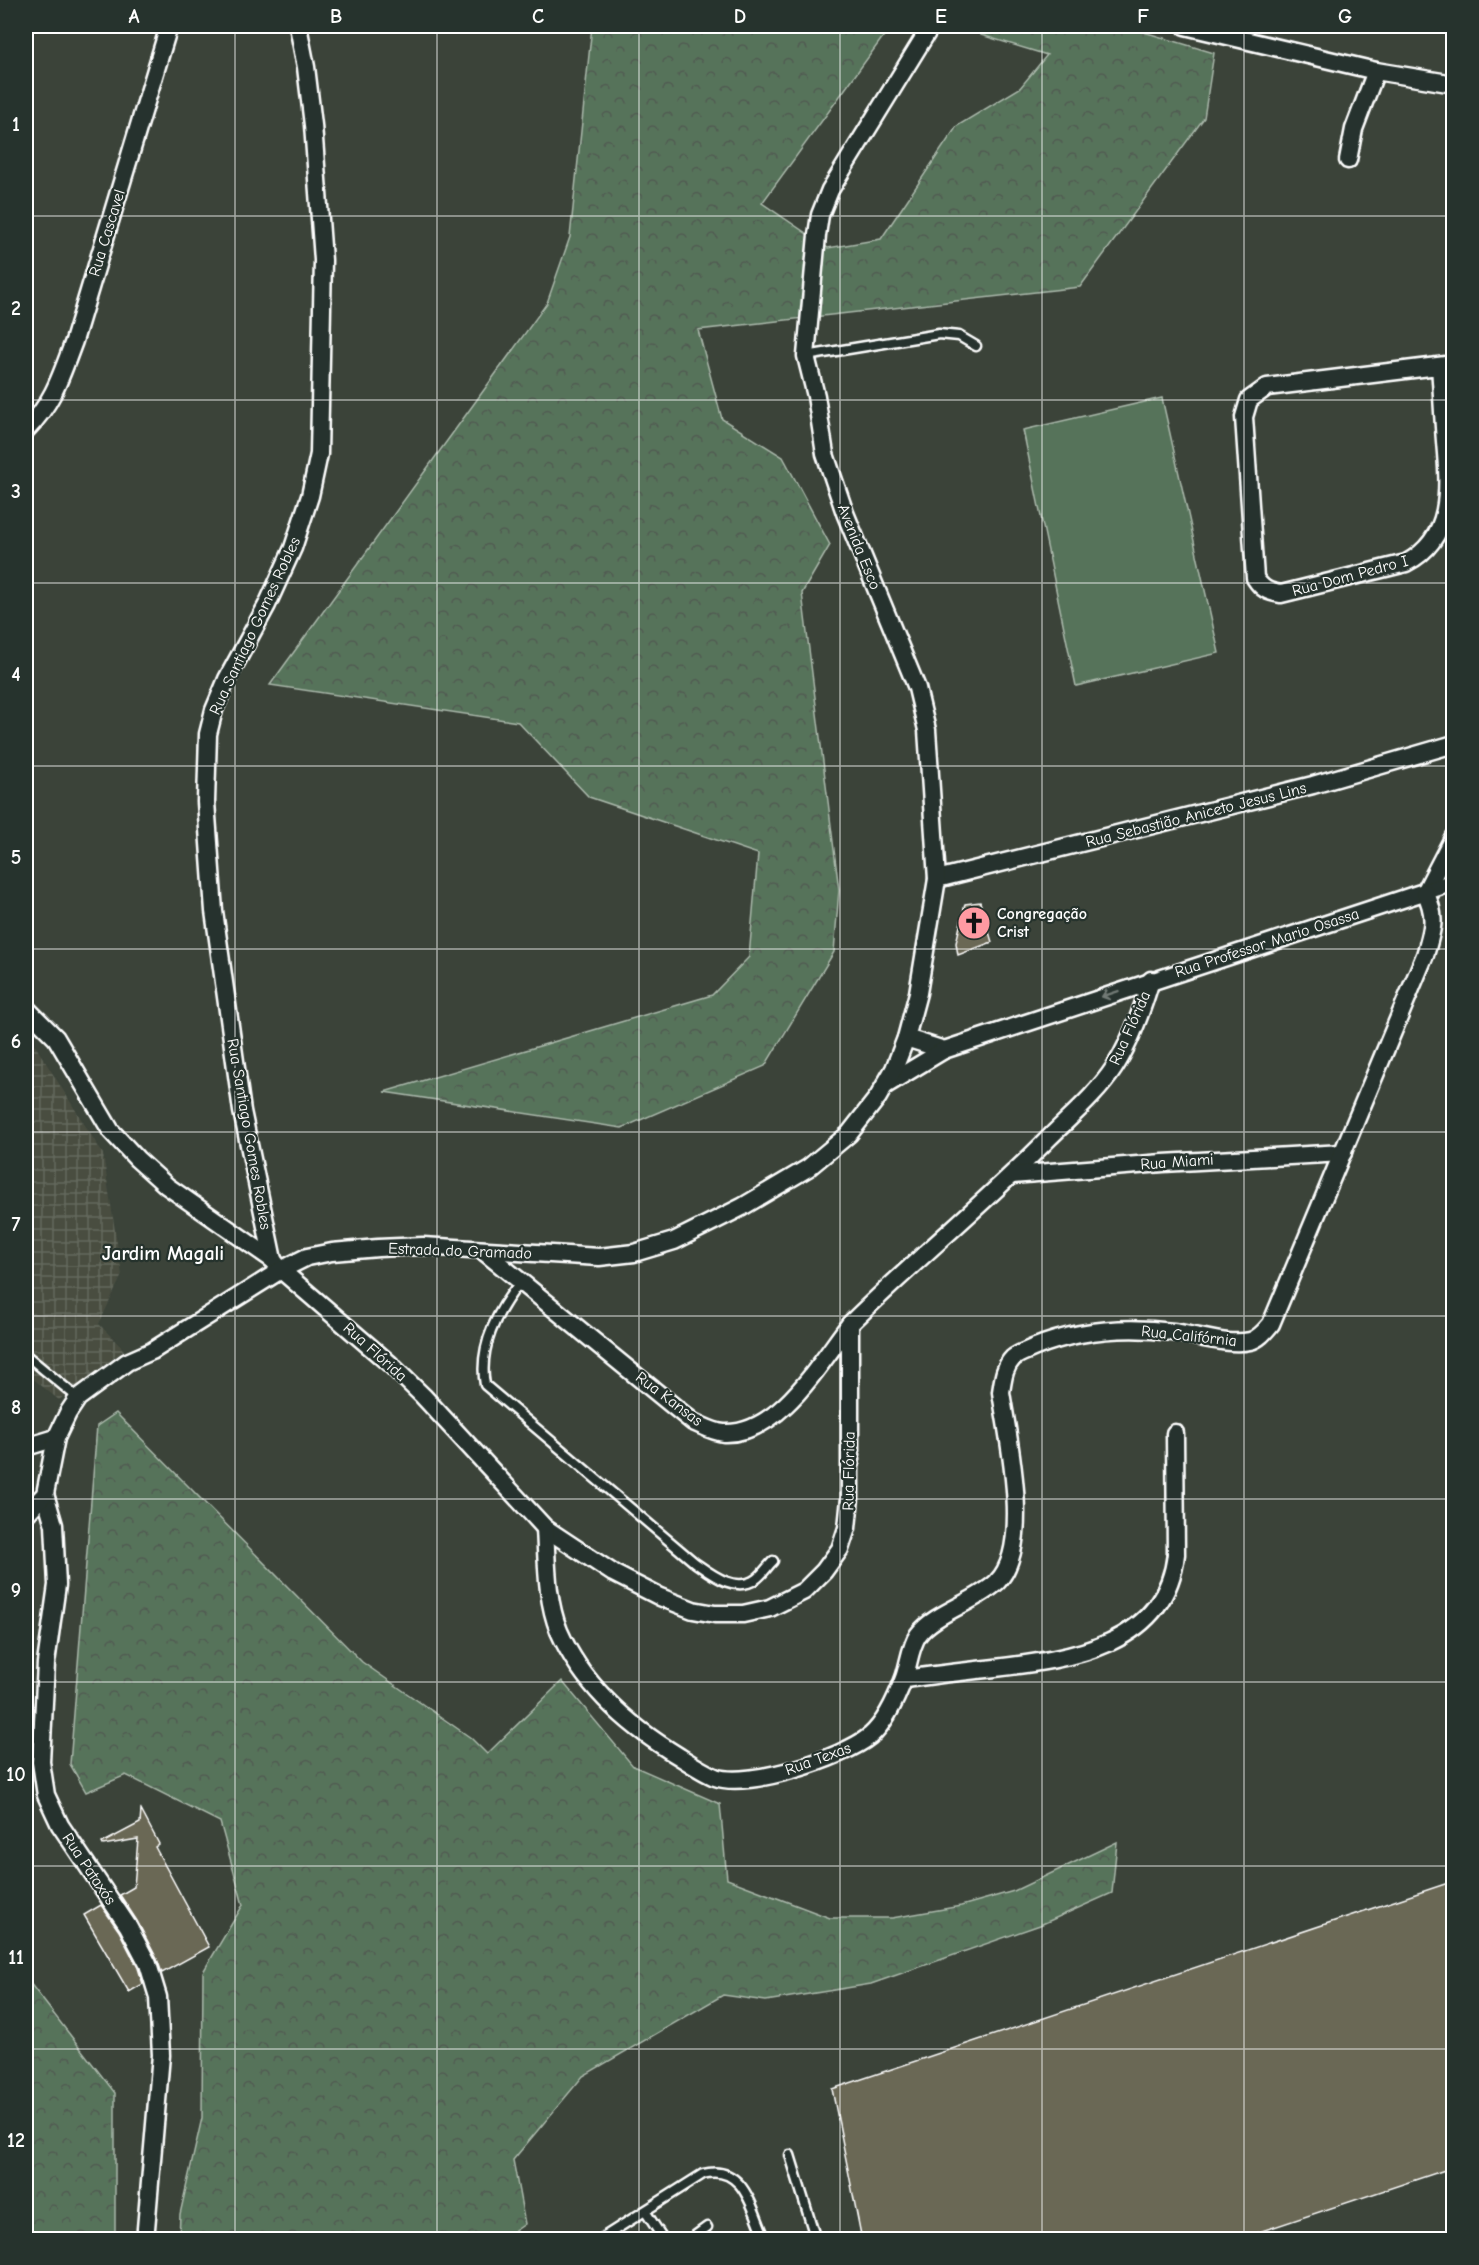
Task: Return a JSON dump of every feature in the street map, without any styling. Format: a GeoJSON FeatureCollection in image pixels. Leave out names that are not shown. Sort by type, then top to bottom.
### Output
{"type":"FeatureCollection","features":[{"type":"Feature","properties":{"kind":"street","name":"Rua Cascavel"},"geometry":{"type":"LineString","coordinates":[[26,430],[36,420],[55,391],[74,341],[169,26]]}},
{"type":"Feature","properties":{"kind":"street","name":"Rua Santiago Gomes Robles"},"geometry":{"type":"LineString","coordinates":[[277,1265],[242,1111],[213,911],[206,802],[208,734],[214,710],[227,679],[267,605],[293,548],[310,496],[319,454],[323,260],[314,125],[298,26]]}},
{"type":"Feature","properties":{"kind":"street","name":"Avenida Esco"},"geometry":{"type":"LineString","coordinates":[[884,1086],[906,1038],[918,993],[937,879],[927,730],[916,688],[844,513],[825,454],[816,396],[806,356],[820,215],[830,190],[931,26]]}},
{"type":"Feature","properties":{"kind":"street"},"geometry":{"type":"LineString","coordinates":[[1185,26],[1376,72],[1454,84]]}},
{"type":"Feature","properties":{"kind":"street"},"geometry":{"type":"LineString","coordinates":[[1348,160],[1354,129],[1376,72]]}},
{"type":"Feature","properties":{"kind":"street","name":"Rua Dom Pedro I"},"geometry":{"type":"LineString","coordinates":[[1447,365],[1449,494],[1444,515],[1430,545],[1421,555],[1406,563],[1281,594],[1269,592],[1261,587],[1255,578],[1244,417],[1250,400],[1267,387],[1447,365]]}},
{"type":"Feature","properties":{"kind":"street","name":"Rua Sebastião Aniceto Jesus Lins"},"geometry":{"type":"LineString","coordinates":[[937,879],[1313,785],[1454,744]]}},
{"type":"Feature","properties":{"kind":"street"},"geometry":{"type":"LineString","coordinates":[[1425,892],[1454,836]]}},
{"type":"Feature","properties":{"kind":"street","name":"Rua Professor Mario Osassa"},"geometry":{"type":"LineString","coordinates":[[884,1086],[944,1050],[1454,882]]}},
{"type":"Feature","properties":{"kind":"street","name":"Rua Califórnia"},"geometry":{"type":"LineString","coordinates":[[904,1679],[919,1633],[998,1581],[1011,1559],[1017,1534],[1016,1510],[1002,1392],[1003,1377],[1012,1359],[1057,1339],[1110,1329],[1171,1332],[1235,1342],[1250,1341],[1260,1336],[1271,1324],[1432,933],[1432,907],[1425,892]]}},
{"type":"Feature","properties":{"kind":"street","name":"Rua Flórida"},"geometry":{"type":"LineString","coordinates":[[277,1265],[423,1396],[545,1528],[613,1573],[660,1597],[693,1610],[715,1614],[743,1614],[771,1608],[804,1591],[824,1571],[840,1549],[847,1528],[850,1498],[850,1324],[895,1280],[1012,1175],[1093,1094],[1114,1068],[1130,1038],[1151,980]]}},
{"type":"Feature","properties":{"kind":"street"},"geometry":{"type":"LineString","coordinates":[[26,1008],[56,1038],[111,1131],[136,1159],[167,1186],[277,1265]]}},
{"type":"Feature","properties":{"kind":"street"},"geometry":{"type":"LineString","coordinates":[[906,1038],[944,1050]]}},
{"type":"Feature","properties":{"kind":"street","name":"Estrada do Gramado"},"geometry":{"type":"LineString","coordinates":[[78,1398],[126,1362],[152,1351],[277,1265],[307,1257],[343,1251],[423,1246],[599,1257],[634,1253],[674,1241],[808,1168],[849,1134],[884,1086]]}},
{"type":"Feature","properties":{"kind":"street","name":"Rua Miami"},"geometry":{"type":"LineString","coordinates":[[1012,1175],[1163,1162],[1343,1153]]}},
{"type":"Feature","properties":{"kind":"street","name":"Rua Kansas"},"geometry":{"type":"LineString","coordinates":[[482,1250],[693,1422],[724,1433],[742,1431],[776,1414],[796,1395],[850,1324]]}},
{"type":"Feature","properties":{"kind":"street"},"geometry":{"type":"LineString","coordinates":[[26,1514],[45,1494],[56,1438],[78,1398]]}},
{"type":"Feature","properties":{"kind":"street"},"geometry":{"type":"LineString","coordinates":[[904,1679],[1036,1663],[1082,1654],[1121,1638],[1147,1616],[1163,1597],[1174,1572],[1176,1554],[1175,1433]]}},
{"type":"Feature","properties":{"kind":"street"},"geometry":{"type":"LineString","coordinates":[[26,1448],[56,1438]]}},
{"type":"Feature","properties":{"kind":"street","name":"Rua Pataxós"},"geometry":{"type":"LineString","coordinates":[[45,1494],[54,1525],[57,1585],[45,1685],[41,1762],[46,1795],[60,1825],[128,1926],[148,1964],[158,1997],[161,2055],[145,2240]]}},
{"type":"Feature","properties":{"kind":"street","name":"Rua Texas"},"geometry":{"type":"LineString","coordinates":[[545,1528],[548,1590],[559,1630],[581,1669],[605,1700],[648,1737],[716,1777],[737,1780],[779,1773],[819,1762],[856,1746],[872,1734],[886,1715],[904,1679]]}},
{"type":"Feature","properties":{"kind":"lane"},"geometry":{"type":"LineString","coordinates":[[806,356],[939,334],[959,336],[976,346]]}},
{"type":"Feature","properties":{"kind":"lane"},"geometry":{"type":"LineString","coordinates":[[521,1281],[492,1326],[482,1368],[485,1385],[694,1562],[722,1581],[739,1584],[755,1581],[773,1561]]}},
{"type":"Feature","properties":{"kind":"lane"},"geometry":{"type":"LineString","coordinates":[[26,1355],[78,1398]]}},
{"type":"Feature","properties":{"kind":"lane"},"geometry":{"type":"LineString","coordinates":[[790,2155],[816,2240]]}},
{"type":"Feature","properties":{"kind":"lane"},"geometry":{"type":"LineString","coordinates":[[599,2240],[704,2174],[715,2171],[724,2172],[741,2184],[766,2240]]}},
{"type":"Feature","properties":{"kind":"lane"},"geometry":{"type":"LineString","coordinates":[[645,2211],[664,2240]]}},
{"type":"Feature","properties":{"kind":"lane"},"geometry":{"type":"LineString","coordinates":[[689,2240],[707,2227]]}},
{"type":"Feature","properties":{"kind":"shaded area"},"geometry":{"type":"Polygon","coordinates":[[[26,1031],[103,1154],[122,1275],[99,1324],[124,1350],[59,1400],[26,1373],[26,1031]]]}},
{"type":"Feature","properties":{"kind":"green space"},"geometry":{"type":"Polygon","coordinates":[[[592,26],[891,26],[762,203],[828,248],[881,239],[957,126],[1020,88],[1047,55],[981,35],[986,26],[1124,26],[1214,53],[1204,118],[1080,287],[698,330],[722,419],[783,457],[830,545],[802,593],[839,890],[834,952],[765,1066],[622,1128],[384,1092],[712,995],[749,957],[758,854],[589,797],[518,722],[270,685],[547,303],[570,237],[592,26]]]}},
{"type":"Feature","properties":{"kind":"green space"},"geometry":{"type":"Polygon","coordinates":[[[1162,398],[1219,653],[1076,686],[1023,430],[1162,398]]]}},
{"type":"Feature","properties":{"kind":"green space"},"geometry":{"type":"Polygon","coordinates":[[[116,1413],[362,1662],[471,1738],[487,1754],[562,1681],[633,1766],[720,1804],[727,1879],[830,1918],[892,1918],[961,1906],[1014,1891],[1117,1842],[1112,1893],[1040,1925],[871,1984],[766,2001],[723,1995],[583,2076],[513,2160],[525,2224],[503,2239],[179,2239],[180,2214],[202,2118],[203,1972],[243,1905],[220,1822],[126,1775],[86,1792],[70,1764],[97,1426],[116,1413]]]}},
{"type":"Feature","properties":{"kind":"green space"},"geometry":{"type":"Polygon","coordinates":[[[26,1978],[115,2093],[115,2239],[26,2239],[26,1978]]]}},
{"type":"Feature","properties":{"kind":"building","name":"Congregação Crist"},"geometry":{"type":"Polygon","coordinates":[[[980,902],[992,942],[958,955],[956,943],[965,904],[980,902]]]}},
{"type":"Feature","properties":{"kind":"building"},"geometry":{"type":"Polygon","coordinates":[[[141,1810],[159,1844],[155,1847],[209,1947],[162,1973],[137,1921],[120,1895],[134,1887],[138,1839],[103,1845],[102,1843],[140,1823],[141,1810]]]}},
{"type":"Feature","properties":{"kind":"building"},"geometry":{"type":"Polygon","coordinates":[[[1454,1881],[1454,2167],[1235,2240],[862,2240],[832,2089],[1454,1881]]]}},
{"type":"Feature","properties":{"kind":"building"},"geometry":{"type":"Polygon","coordinates":[[[101,1905],[119,1931],[138,1968],[143,1984],[129,1992],[84,1915],[101,1905]]]}},
{"type":"Feature","properties":{"kind":"place","name":"Congregação Crist"},"geometry":{"type":"Point","coordinates":[974,923]}},
{"type":"Feature","properties":{"kind":"district","name":"Jardim Magali"},"geometry":{"type":"Point","coordinates":[163,1253]}}]}
